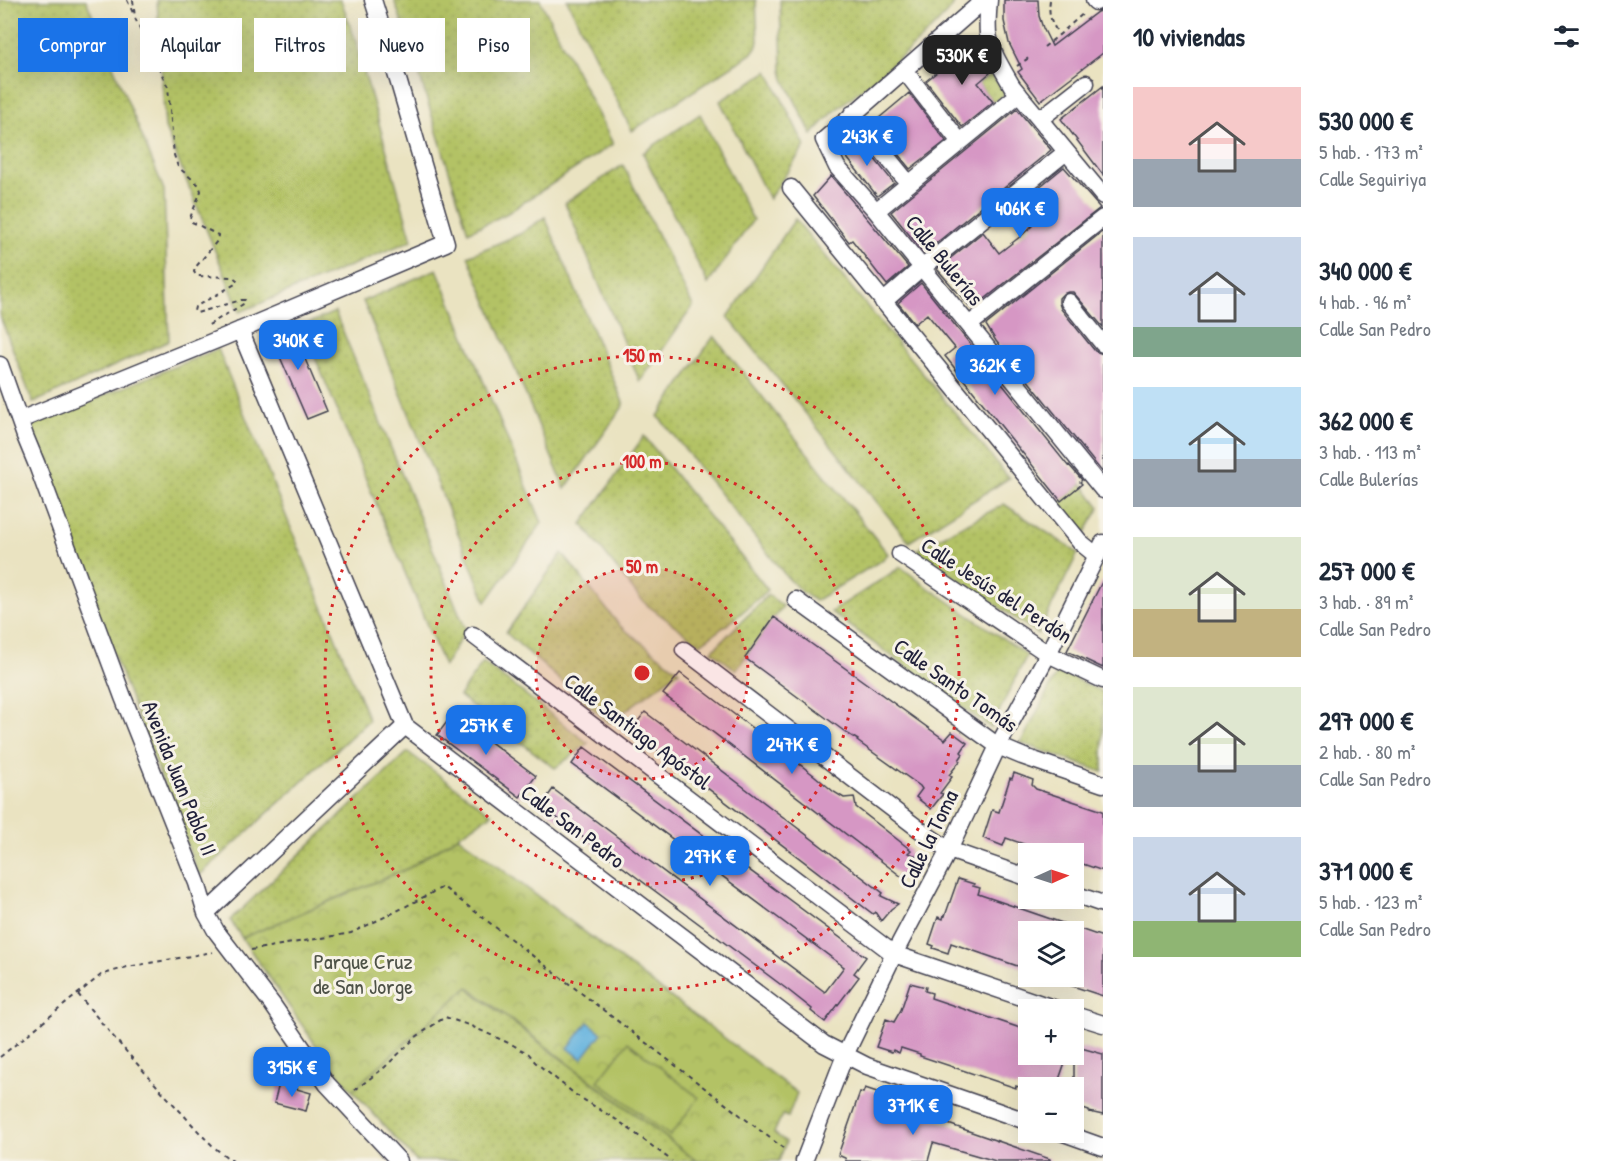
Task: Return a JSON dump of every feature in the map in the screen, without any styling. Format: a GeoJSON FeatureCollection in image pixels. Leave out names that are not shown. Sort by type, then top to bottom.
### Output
{"type":"FeatureCollection","features":[{"type":"Feature","properties":{"kind":"street"},"geometry":{"type":"LineString","coordinates":[[20,420],[446,243],[373,0]]}},
{"type":"Feature","properties":{"kind":"street"},"geometry":{"type":"LineString","coordinates":[[909,184],[852,114],[986,0]]}},
{"type":"Feature","properties":{"kind":"street"},"geometry":{"type":"LineString","coordinates":[[986,0],[988,34],[995,55],[1012,86],[1103,196]]}},
{"type":"Feature","properties":{"kind":"street"},"geometry":{"type":"LineString","coordinates":[[904,70],[960,142]]}},
{"type":"Feature","properties":{"kind":"street"},"geometry":{"type":"LineString","coordinates":[[1040,119],[1086,83]]}},
{"type":"Feature","properties":{"kind":"street"},"geometry":{"type":"LineString","coordinates":[[876,211],[1020,94]]}},
{"type":"Feature","properties":{"kind":"street","name":"Calle Bulerías"},"geometry":{"type":"LineString","coordinates":[[852,114],[824,140],[837,166],[1103,490]]}},
{"type":"Feature","properties":{"kind":"street"},"geometry":{"type":"LineString","coordinates":[[883,302],[1066,152]]}},
{"type":"Feature","properties":{"kind":"street"},"geometry":{"type":"LineString","coordinates":[[791,188],[1080,542],[1100,549]]}},
{"type":"Feature","properties":{"kind":"street"},"geometry":{"type":"LineString","coordinates":[[969,325],[1103,218]]}},
{"type":"Feature","properties":{"kind":"street"},"geometry":{"type":"LineString","coordinates":[[1069,302],[1103,344]]}},
{"type":"Feature","properties":{"kind":"street"},"geometry":{"type":"LineString","coordinates":[[206,913],[405,726],[240,330]]}},
{"type":"Feature","properties":{"kind":"street","name":"Avenida Juan Pablo II"},"geometry":{"type":"LineString","coordinates":[[0,366],[123,697],[197,883],[206,913],[216,931],[272,1004],[327,1084],[399,1161]]}},
{"type":"Feature","properties":{"kind":"street","name":"Calle la Toma"},"geometry":{"type":"LineString","coordinates":[[804,1161],[845,1055],[894,954],[949,850],[998,746],[1048,654],[1100,549]]}},
{"type":"Feature","properties":{"kind":"street","name":"Calle Jesús del Perdón"},"geometry":{"type":"LineString","coordinates":[[900,554],[1048,654],[1103,680]]}},
{"type":"Feature","properties":{"kind":"street","name":"Calle Santo Tomás"},"geometry":{"type":"LineString","coordinates":[[796,600],[998,746],[1103,784]]}},
{"type":"Feature","properties":{"kind":"street","name":"Calle Santiago Apóstol"},"geometry":{"type":"LineString","coordinates":[[473,635],[894,954],[1027,999]]}},
{"type":"Feature","properties":{"kind":"street"},"geometry":{"type":"LineString","coordinates":[[684,650],[928,836],[949,850],[1018,874]]}},
{"type":"Feature","properties":{"kind":"street","name":"Calle San Pedro"},"geometry":{"type":"LineString","coordinates":[[405,726],[824,1044],[867,1066],[1018,1118]]}},
{"type":"Feature","properties":{"kind":"street"},"geometry":{"type":"LineString","coordinates":[[1084,897],[1103,904]]}},
{"type":"Feature","properties":{"kind":"street"},"geometry":{"type":"LineString","coordinates":[[1084,1018],[1103,1024]]}},
{"type":"Feature","properties":{"kind":"street"},"geometry":{"type":"LineString","coordinates":[[1084,1140],[1103,1147]]}},
{"type":"Feature","properties":{"kind":"path"},"geometry":{"type":"LineString","coordinates":[[127,0],[168,87],[174,155],[178,167],[199,185],[201,191],[190,218],[192,222],[218,236],[218,242],[194,272],[197,276],[237,280],[237,283],[195,307],[194,311],[197,313],[241,300],[245,303],[201,330],[206,344]]}},
{"type":"Feature","properties":{"kind":"path"},"geometry":{"type":"LineString","coordinates":[[133,0],[135,18]]}},
{"type":"Feature","properties":{"kind":"path"},"geometry":{"type":"LineString","coordinates":[[1050,0],[1051,21],[1059,35]]}},
{"type":"Feature","properties":{"kind":"path"},"geometry":{"type":"LineString","coordinates":[[1044,47],[1095,1]]}},
{"type":"Feature","properties":{"kind":"path"},"geometry":{"type":"LineString","coordinates":[[251,950],[351,933],[442,887],[783,1148]]}},
{"type":"Feature","properties":{"kind":"path"},"geometry":{"type":"LineString","coordinates":[[0,1057],[101,975],[165,959],[230,950]]}},
{"type":"Feature","properties":{"kind":"path"},"geometry":{"type":"LineString","coordinates":[[78,994],[106,1029],[190,1122],[218,1152],[233,1161]]}},
{"type":"Feature","properties":{"kind":"path"},"geometry":{"type":"LineString","coordinates":[[342,1100],[385,1067],[416,1037],[445,1017],[471,1026],[529,1054],[576,1095],[620,1122],[672,1161]]}},
{"type":"Feature","properties":{"kind":"green space"},"geometry":{"type":"Polygon","coordinates":[[[0,0],[86,0],[93,18],[18,18],[18,72],[116,72],[164,190],[169,341],[33,403],[0,316],[0,0]]]}},
{"type":"Feature","properties":{"kind":"green space"},"geometry":{"type":"Polygon","coordinates":[[[157,0],[341,0],[358,50],[358,72],[364,72],[412,240],[240,312],[165,128],[162,72],[242,72],[242,18],[158,18],[157,0]]]}},
{"type":"Feature","properties":{"kind":"green space"},"geometry":{"type":"Polygon","coordinates":[[[394,0],[540,0],[613,144],[506,214],[468,232],[418,72],[445,72],[445,18],[400,18],[394,0]]]}},
{"type":"Feature","properties":{"kind":"green space"},"geometry":{"type":"Polygon","coordinates":[[[567,0],[756,0],[757,46],[751,54],[632,131],[567,0]]]}},
{"type":"Feature","properties":{"kind":"green space"},"geometry":{"type":"Polygon","coordinates":[[[780,0],[958,0],[924,36],[825,120],[812,135],[784,79],[780,0]]]}},
{"type":"Feature","properties":{"kind":"green space"},"geometry":{"type":"Polygon","coordinates":[[[768,71],[805,146],[769,199],[720,101],[768,71]]]}},
{"type":"Feature","properties":{"kind":"green space"},"geometry":{"type":"Polygon","coordinates":[[[990,73],[1006,93],[994,103],[978,83],[990,73]]]}},
{"type":"Feature","properties":{"kind":"green space"},"geometry":{"type":"Polygon","coordinates":[[[700,114],[753,220],[708,284],[643,153],[700,114]]]}},
{"type":"Feature","properties":{"kind":"green space"},"geometry":{"type":"Polygon","coordinates":[[[623,165],[693,306],[640,382],[565,203],[623,165]]]}},
{"type":"Feature","properties":{"kind":"green space"},"geometry":{"type":"Polygon","coordinates":[[[545,217],[624,405],[565,489],[468,256],[520,234],[545,217]]]}},
{"type":"Feature","properties":{"kind":"green space"},"geometry":{"type":"Polygon","coordinates":[[[795,219],[1009,478],[909,542],[728,317],[795,219]]]}},
{"type":"Feature","properties":{"kind":"green space"},"geometry":{"type":"Polygon","coordinates":[[[437,269],[542,523],[486,602],[363,301],[437,269]]]}},
{"type":"Feature","properties":{"kind":"green space"},"geometry":{"type":"Polygon","coordinates":[[[335,312],[466,630],[444,666],[302,326],[335,312]]]}},
{"type":"Feature","properties":{"kind":"green space"},"geometry":{"type":"Polygon","coordinates":[[[714,336],[888,554],[815,601],[786,576],[658,416],[714,336]]]}},
{"type":"Feature","properties":{"kind":"green space"},"geometry":{"type":"Polygon","coordinates":[[[218,349],[369,720],[199,876],[26,427],[218,349]]]}},
{"type":"Feature","properties":{"kind":"green space"},"geometry":{"type":"Polygon","coordinates":[[[644,436],[768,590],[731,622],[700,644],[638,596],[582,524],[644,436]]]}},
{"type":"Feature","properties":{"kind":"green space"},"geometry":{"type":"Polygon","coordinates":[[[1082,484],[1100,507],[1083,536],[1056,504],[1082,484]]]}},
{"type":"Feature","properties":{"kind":"green space"},"geometry":{"type":"Polygon","coordinates":[[[1004,504],[1078,553],[1038,634],[916,550],[1004,504]]]}},
{"type":"Feature","properties":{"kind":"green space"},"geometry":{"type":"Polygon","coordinates":[[[562,553],[620,626],[679,671],[609,723],[506,633],[562,553]]]}},
{"type":"Feature","properties":{"kind":"green space"},"geometry":{"type":"Polygon","coordinates":[[[901,567],[1027,655],[991,728],[831,612],[901,567]]]}},
{"type":"Feature","properties":{"kind":"green space"},"geometry":{"type":"Polygon","coordinates":[[[768,595],[783,606],[736,670],[712,651],[768,595]]]}},
{"type":"Feature","properties":{"kind":"green space"},"geometry":{"type":"Polygon","coordinates":[[[483,662],[588,743],[555,768],[459,696],[483,662]]]}},
{"type":"Feature","properties":{"kind":"green space"},"geometry":{"type":"Polygon","coordinates":[[[1058,671],[1103,692],[1103,772],[1021,743],[1058,671]]]}},
{"type":"Feature","properties":{"kind":"green space"},"geometry":{"type":"Polygon","coordinates":[[[408,752],[492,814],[409,868],[242,938],[230,920],[408,752]]]}},
{"type":"Feature","properties":{"kind":"green space","name":"Parque Cruz de San Jorge"},"geometry":{"type":"Polygon","coordinates":[[[458,836],[797,1093],[788,1117],[782,1115],[774,1133],[786,1142],[779,1161],[697,1161],[468,987],[352,1090],[322,1054],[242,938],[409,868],[458,836]]]}},
{"type":"Feature","properties":{"kind":"green space"},"geometry":{"type":"Polygon","coordinates":[[[468,987],[697,1161],[416,1161],[352,1090],[468,987]]]}},
{"type":"Feature","properties":{"kind":"green space"},"geometry":{"type":"Polygon","coordinates":[[[628,1042],[699,1098],[670,1136],[598,1081],[628,1042]]]}},
{"type":"Feature","properties":{"kind":"water"},"geometry":{"type":"Polygon","coordinates":[[[588,1022],[602,1033],[582,1059],[568,1048],[588,1022]]]}},
{"type":"Feature","properties":{"kind":"building"},"geometry":{"type":"Polygon","coordinates":[[[1004,0],[1038,0],[1039,16],[1052,46],[1097,12],[1103,10],[1103,53],[1040,101],[1018,72],[1022,69],[1009,43],[1004,21],[1004,0]]]}},
{"type":"Feature","properties":{"kind":"building"},"geometry":{"type":"Polygon","coordinates":[[[969,46],[990,73],[978,83],[993,102],[962,127],[926,81],[969,46]]]}},
{"type":"Feature","properties":{"kind":"building"},"geometry":{"type":"Polygon","coordinates":[[[1103,86],[1103,175],[1061,119],[1103,86]]]}},
{"type":"Feature","properties":{"kind":"building"},"geometry":{"type":"Polygon","coordinates":[[[909,93],[946,141],[910,169],[873,123],[909,93]]]}},
{"type":"Feature","properties":{"kind":"building"},"geometry":{"type":"Polygon","coordinates":[[[1017,109],[1051,150],[924,253],[891,212],[1017,109]]]}},
{"type":"Feature","properties":{"kind":"building"},"geometry":{"type":"Polygon","coordinates":[[[857,137],[894,183],[877,196],[841,150],[857,137]]]}},
{"type":"Feature","properties":{"kind":"building"},"geometry":{"type":"Polygon","coordinates":[[[1064,167],[1100,208],[972,309],[937,269],[983,232],[999,253],[1021,236],[1032,226],[1016,206],[1064,167]]]}},
{"type":"Feature","properties":{"kind":"building"},"geometry":{"type":"Polygon","coordinates":[[[831,176],[908,267],[887,285],[852,240],[849,242],[813,196],[831,176]]]}},
{"type":"Feature","properties":{"kind":"building"},"geometry":{"type":"Polygon","coordinates":[[[1103,231],[1103,327],[1073,292],[1063,294],[1059,298],[1059,303],[1061,309],[1095,351],[1103,354],[1103,473],[996,341],[986,325],[1103,231]]]}},
{"type":"Feature","properties":{"kind":"building"},"geometry":{"type":"Polygon","coordinates":[[[921,283],[1068,466],[1082,480],[1080,482],[1082,484],[1061,501],[945,356],[955,348],[927,314],[915,324],[898,303],[921,283]]]}},
{"type":"Feature","properties":{"kind":"building"},"geometry":{"type":"Polygon","coordinates":[[[294,323],[300,339],[297,340],[327,411],[307,419],[270,334],[294,323]]]}},
{"type":"Feature","properties":{"kind":"building"},"geometry":{"type":"Polygon","coordinates":[[[1103,580],[1103,668],[1067,651],[1103,580]]]}},
{"type":"Feature","properties":{"kind":"building"},"geometry":{"type":"Polygon","coordinates":[[[774,617],[945,740],[952,732],[967,743],[961,752],[963,754],[960,761],[949,775],[952,777],[940,793],[943,794],[931,809],[916,797],[922,789],[920,786],[745,658],[774,617]]]}},
{"type":"Feature","properties":{"kind":"building"},"geometry":{"type":"Polygon","coordinates":[[[680,673],[834,792],[844,798],[854,797],[856,807],[911,850],[908,853],[919,857],[908,874],[902,877],[663,694],[680,673]]]}},
{"type":"Feature","properties":{"kind":"building"},"geometry":{"type":"Polygon","coordinates":[[[645,712],[883,893],[881,896],[898,904],[881,921],[875,912],[873,914],[631,730],[645,712]]]}},
{"type":"Feature","properties":{"kind":"building"},"geometry":{"type":"Polygon","coordinates":[[[453,714],[536,776],[520,797],[437,735],[453,714]]]}},
{"type":"Feature","properties":{"kind":"building"},"geometry":{"type":"Polygon","coordinates":[[[584,747],[866,957],[854,973],[859,977],[825,1022],[788,990],[541,806],[553,789],[825,992],[844,967],[572,764],[584,747]]]}},
{"type":"Feature","properties":{"kind":"building"},"geometry":{"type":"Polygon","coordinates":[[[1014,773],[1033,780],[1032,785],[1036,789],[1103,811],[1103,871],[1084,864],[1084,843],[1021,843],[1006,838],[1003,846],[983,838],[992,810],[999,812],[1010,778],[1012,779],[1014,773]]]}},
{"type":"Feature","properties":{"kind":"building"},"geometry":{"type":"Polygon","coordinates":[[[958,879],[980,888],[978,894],[1056,921],[1018,921],[1018,966],[951,943],[948,953],[933,948],[934,946],[929,944],[938,917],[943,919],[958,879]]]}},
{"type":"Feature","properties":{"kind":"building"},"geometry":{"type":"Polygon","coordinates":[[[1084,930],[1103,937],[1103,996],[1075,987],[1084,987],[1084,930]]]}},
{"type":"Feature","properties":{"kind":"building"},"geometry":{"type":"Polygon","coordinates":[[[910,983],[926,987],[925,991],[932,993],[931,998],[1018,1027],[1018,1065],[1064,1065],[1060,1077],[1018,1077],[1016,1088],[901,1048],[899,1053],[876,1047],[886,1019],[894,1022],[901,1010],[910,983]]]}},
{"type":"Feature","properties":{"kind":"building"},"geometry":{"type":"Polygon","coordinates":[[[1084,1049],[1103,1054],[1103,1115],[1084,1109],[1084,1077],[1074,1077],[1074,1065],[1084,1065],[1084,1049]]]}},
{"type":"Feature","properties":{"kind":"building"},"geometry":{"type":"Polygon","coordinates":[[[279,1084],[311,1093],[306,1111],[274,1103],[279,1084]]]}},
{"type":"Feature","properties":{"kind":"building"},"geometry":{"type":"Polygon","coordinates":[[[865,1088],[883,1094],[881,1100],[884,1102],[1050,1159],[1050,1161],[996,1161],[933,1143],[928,1161],[846,1161],[838,1155],[860,1092],[863,1093],[865,1088]]]}}]}
